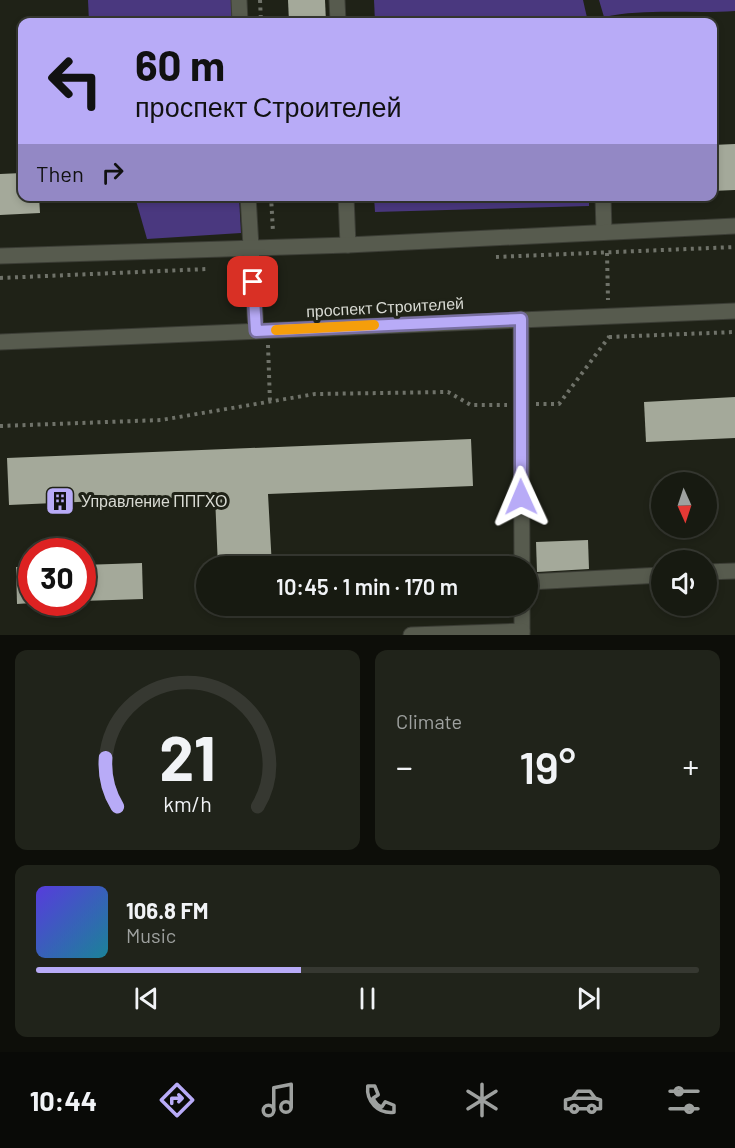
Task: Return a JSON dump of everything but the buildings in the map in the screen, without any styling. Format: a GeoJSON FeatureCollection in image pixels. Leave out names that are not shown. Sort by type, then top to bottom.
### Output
{"type":"FeatureCollection","features":[{"type":"Feature","properties":{"kind":"street"},"geometry":{"type":"LineString","coordinates":[[239,0],[240,18]]}},
{"type":"Feature","properties":{"kind":"street"},"geometry":{"type":"LineString","coordinates":[[337,0],[338,18]]}},
{"type":"Feature","properties":{"kind":"street"},"geometry":{"type":"LineString","coordinates":[[248,201],[256,331]]}},
{"type":"Feature","properties":{"kind":"street"},"geometry":{"type":"LineString","coordinates":[[346,201],[348,244]]}},
{"type":"Feature","properties":{"kind":"street"},"geometry":{"type":"LineString","coordinates":[[603,201],[604,232]]}},
{"type":"Feature","properties":{"kind":"street"},"geometry":{"type":"LineString","coordinates":[[0,256],[348,244],[735,226]]}},
{"type":"Feature","properties":{"kind":"street","name":"проспект Строителей"},"geometry":{"type":"LineString","coordinates":[[0,342],[735,311]]}},
{"type":"Feature","properties":{"kind":"street"},"geometry":{"type":"LineString","coordinates":[[521,319],[522,556]]}},
{"type":"Feature","properties":{"kind":"street"},"geometry":{"type":"LineString","coordinates":[[717,572],[735,571]]}},
{"type":"Feature","properties":{"kind":"street"},"geometry":{"type":"LineString","coordinates":[[538,581],[651,576]]}},
{"type":"Feature","properties":{"kind":"street"},"geometry":{"type":"LineString","coordinates":[[411,635],[522,633],[522,616]]}},
{"type":"Feature","properties":{"kind":"path"},"geometry":{"type":"LineString","coordinates":[[260,0],[261,18]]}},
{"type":"Feature","properties":{"kind":"path"},"geometry":{"type":"LineString","coordinates":[[271,201],[274,246]]}},
{"type":"Feature","properties":{"kind":"path"},"geometry":{"type":"LineString","coordinates":[[0,426],[161,420],[315,394],[448,392],[471,405],[559,404],[609,337],[607,252]]}},
{"type":"Feature","properties":{"kind":"path"},"geometry":{"type":"LineString","coordinates":[[609,337],[735,332]]}},
{"type":"Feature","properties":{"kind":"shaded area"},"geometry":{"type":"Polygon","coordinates":[[[88,0],[231,0],[232,18],[89,18],[88,0]]]}},
{"type":"Feature","properties":{"kind":"shaded area"},"geometry":{"type":"Polygon","coordinates":[[[374,0],[583,0],[587,18],[375,18],[374,0]]]}},
{"type":"Feature","properties":{"kind":"shaded area"},"geometry":{"type":"Polygon","coordinates":[[[599,0],[735,0],[735,11],[653,12],[604,17],[599,0]]]}},
{"type":"Feature","properties":{"kind":"shaded area"},"geometry":{"type":"Polygon","coordinates":[[[136,201],[239,201],[241,233],[147,239],[136,201]]]}},
{"type":"Feature","properties":{"kind":"shaded area"},"geometry":{"type":"Polygon","coordinates":[[[374,201],[589,201],[589,206],[375,212],[374,201]]]}},
{"type":"Feature","properties":{"kind":"slow traffic"},"geometry":{"type":"LineString","coordinates":[[276,330],[374,325]]}},
{"type":"Feature","properties":{"kind":"place","name":"Управление ППГХО"},"geometry":{"type":"Point","coordinates":[60,501]}},
{"type":"Feature","properties":{"kind":"route"},"geometry":{"type":"LineString","coordinates":[[253,282],[256,331],[521,319],[521,497]]}}]}
